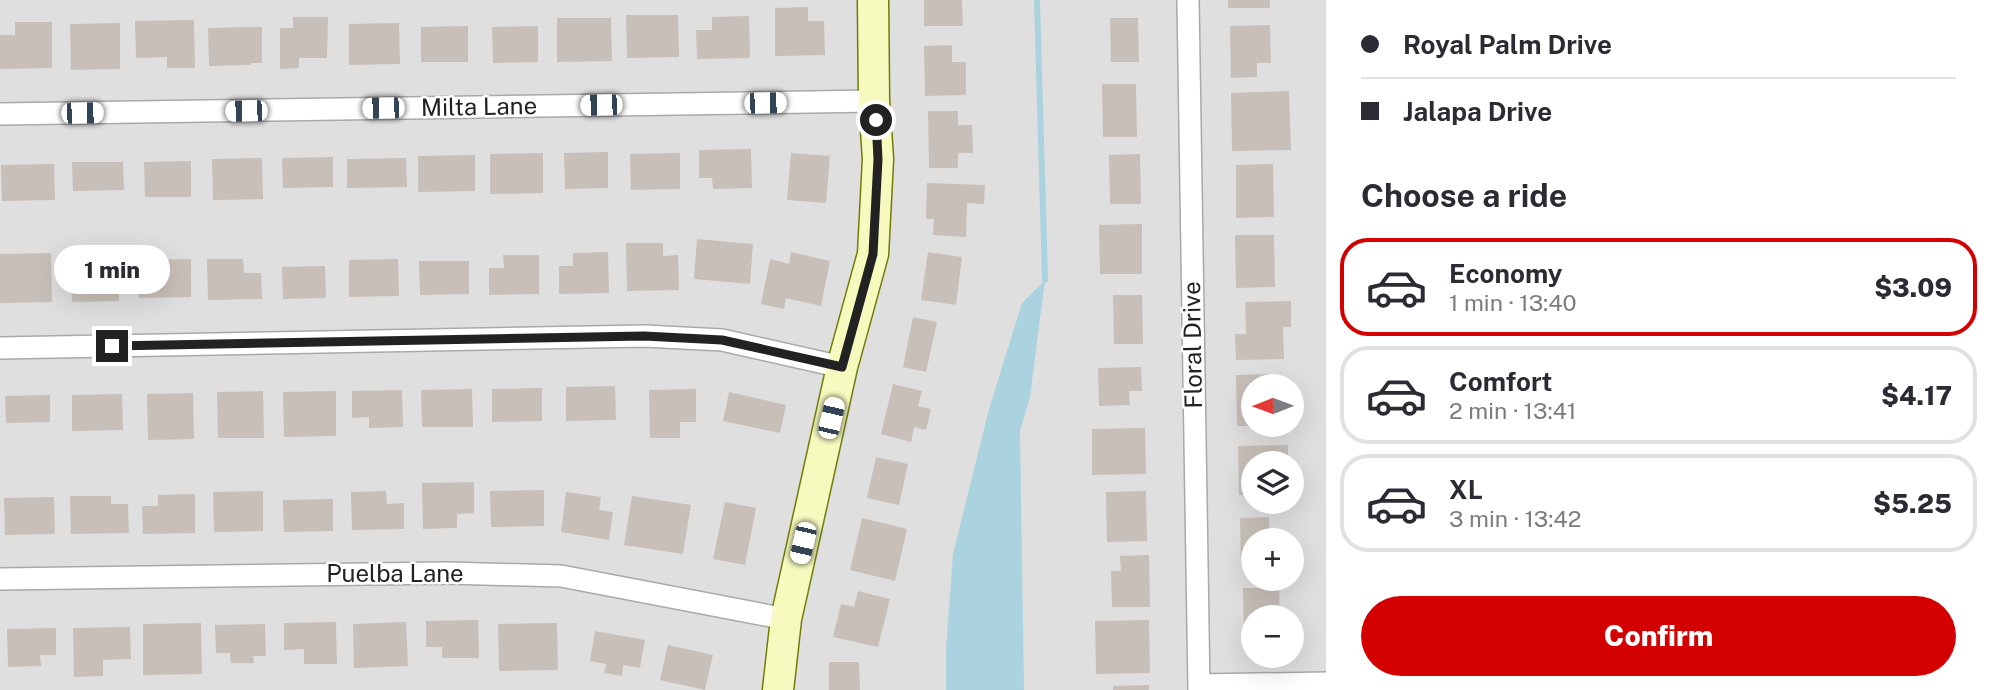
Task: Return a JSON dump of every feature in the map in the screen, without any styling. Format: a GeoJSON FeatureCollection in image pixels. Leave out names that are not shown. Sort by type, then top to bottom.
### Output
{"type":"FeatureCollection","features":[{"type":"Feature","properties":{"kind":"street"},"geometry":{"type":"LineString","coordinates":[[778,690],[786,619],[842,367],[873,254],[878,159],[874,101],[873,0]]}},
{"type":"Feature","properties":{"kind":"street","name":"Floral Drive"},"geometry":{"type":"LineString","coordinates":[[1188,0],[1199,687]]}},
{"type":"Feature","properties":{"kind":"street","name":"Milta Lane"},"geometry":{"type":"LineString","coordinates":[[0,114],[874,101]]}},
{"type":"Feature","properties":{"kind":"street"},"geometry":{"type":"LineString","coordinates":[[0,348],[644,336],[722,340],[842,367]]}},
{"type":"Feature","properties":{"kind":"street","name":"Puelba Lane"},"geometry":{"type":"LineString","coordinates":[[0,579],[447,573],[561,576],[786,619]]}},
{"type":"Feature","properties":{"kind":"street"},"geometry":{"type":"LineString","coordinates":[[1199,687],[1326,683]]}},
{"type":"Feature","properties":{"kind":"shaded area"},"geometry":{"type":"Polygon","coordinates":[[[0,0],[1326,0],[1326,690],[0,690],[0,0]]]}},
{"type":"Feature","properties":{"kind":"water"},"geometry":{"type":"Polygon","coordinates":[[[1045,280],[1030,397],[1020,431],[1024,690],[946,690],[946,648],[953,554],[989,409],[1022,303],[1045,280]]]}},
{"type":"Feature","properties":{"kind":"building"},"geometry":{"type":"Polygon","coordinates":[[[924,0],[962,0],[963,26],[924,26],[924,0]]]}},
{"type":"Feature","properties":{"kind":"building"},"geometry":{"type":"Polygon","coordinates":[[[1228,0],[1270,0],[1270,8],[1228,8],[1228,0]]]}},
{"type":"Feature","properties":{"kind":"building"},"geometry":{"type":"Polygon","coordinates":[[[808,7],[808,21],[824,21],[825,55],[775,56],[775,8],[808,7]]]}},
{"type":"Feature","properties":{"kind":"building"},"geometry":{"type":"Polygon","coordinates":[[[626,15],[678,15],[679,57],[627,58],[626,15]]]}},
{"type":"Feature","properties":{"kind":"building"},"geometry":{"type":"Polygon","coordinates":[[[749,16],[750,58],[697,59],[696,30],[712,30],[712,17],[749,16]]]}},
{"type":"Feature","properties":{"kind":"building"},"geometry":{"type":"Polygon","coordinates":[[[293,17],[328,17],[327,58],[299,58],[299,68],[280,69],[280,28],[293,28],[293,17]]]}},
{"type":"Feature","properties":{"kind":"building"},"geometry":{"type":"Polygon","coordinates":[[[557,18],[611,18],[612,61],[557,62],[557,18]]]}},
{"type":"Feature","properties":{"kind":"building"},"geometry":{"type":"Polygon","coordinates":[[[1110,18],[1138,18],[1139,62],[1111,62],[1110,18]]]}},
{"type":"Feature","properties":{"kind":"building"},"geometry":{"type":"Polygon","coordinates":[[[194,20],[195,68],[167,68],[167,57],[136,58],[135,21],[194,20]]]}},
{"type":"Feature","properties":{"kind":"building"},"geometry":{"type":"Polygon","coordinates":[[[15,22],[52,22],[52,68],[0,69],[0,35],[15,35],[15,22]]]}},
{"type":"Feature","properties":{"kind":"building"},"geometry":{"type":"Polygon","coordinates":[[[120,23],[120,69],[71,70],[70,24],[120,23]]]}},
{"type":"Feature","properties":{"kind":"building"},"geometry":{"type":"Polygon","coordinates":[[[399,23],[400,64],[349,65],[349,24],[399,23]]]}},
{"type":"Feature","properties":{"kind":"building"},"geometry":{"type":"Polygon","coordinates":[[[1270,25],[1271,63],[1257,63],[1257,77],[1231,78],[1230,26],[1270,25]]]}},
{"type":"Feature","properties":{"kind":"building"},"geometry":{"type":"Polygon","coordinates":[[[468,26],[468,62],[421,62],[421,27],[468,26]]]}},
{"type":"Feature","properties":{"kind":"building"},"geometry":{"type":"Polygon","coordinates":[[[538,26],[538,62],[493,63],[492,27],[538,26]]]}},
{"type":"Feature","properties":{"kind":"building"},"geometry":{"type":"Polygon","coordinates":[[[262,27],[262,63],[209,66],[208,28],[262,27]]]}},
{"type":"Feature","properties":{"kind":"building"},"geometry":{"type":"Polygon","coordinates":[[[952,45],[952,62],[966,62],[966,95],[925,96],[924,46],[952,45]]]}},
{"type":"Feature","properties":{"kind":"building"},"geometry":{"type":"Polygon","coordinates":[[[1102,84],[1136,84],[1137,137],[1103,137],[1102,84]]]}},
{"type":"Feature","properties":{"kind":"building"},"geometry":{"type":"Polygon","coordinates":[[[1289,91],[1291,150],[1232,151],[1231,93],[1289,91]]]}},
{"type":"Feature","properties":{"kind":"building"},"geometry":{"type":"Polygon","coordinates":[[[928,111],[958,111],[958,125],[972,125],[973,153],[958,153],[958,168],[929,168],[928,111]]]}},
{"type":"Feature","properties":{"kind":"building"},"geometry":{"type":"Polygon","coordinates":[[[751,149],[752,188],[713,189],[712,178],[699,178],[699,150],[751,149]]]}},
{"type":"Feature","properties":{"kind":"building"},"geometry":{"type":"Polygon","coordinates":[[[608,152],[608,188],[565,189],[564,153],[608,152]]]}},
{"type":"Feature","properties":{"kind":"building"},"geometry":{"type":"Polygon","coordinates":[[[543,153],[543,193],[490,194],[490,154],[543,153]]]}},
{"type":"Feature","properties":{"kind":"building"},"geometry":{"type":"Polygon","coordinates":[[[680,153],[680,189],[631,190],[630,154],[680,153]]]}},
{"type":"Feature","properties":{"kind":"building"},"geometry":{"type":"Polygon","coordinates":[[[791,153],[830,156],[826,203],[787,200],[791,153]]]}},
{"type":"Feature","properties":{"kind":"building"},"geometry":{"type":"Polygon","coordinates":[[[1140,154],[1141,204],[1110,204],[1109,155],[1140,154]]]}},
{"type":"Feature","properties":{"kind":"building"},"geometry":{"type":"Polygon","coordinates":[[[475,155],[475,191],[418,192],[418,156],[475,155]]]}},
{"type":"Feature","properties":{"kind":"building"},"geometry":{"type":"Polygon","coordinates":[[[333,157],[333,187],[283,188],[282,158],[333,157]]]}},
{"type":"Feature","properties":{"kind":"building"},"geometry":{"type":"Polygon","coordinates":[[[262,158],[263,199],[213,200],[212,159],[262,158]]]}},
{"type":"Feature","properties":{"kind":"building"},"geometry":{"type":"Polygon","coordinates":[[[406,158],[407,187],[347,188],[347,159],[406,158]]]}},
{"type":"Feature","properties":{"kind":"building"},"geometry":{"type":"Polygon","coordinates":[[[191,161],[191,197],[145,197],[144,162],[191,161]]]}},
{"type":"Feature","properties":{"kind":"building"},"geometry":{"type":"Polygon","coordinates":[[[72,162],[123,162],[124,190],[73,191],[72,162]]]}},
{"type":"Feature","properties":{"kind":"building"},"geometry":{"type":"Polygon","coordinates":[[[54,164],[55,200],[2,201],[1,165],[54,164]]]}},
{"type":"Feature","properties":{"kind":"building"},"geometry":{"type":"Polygon","coordinates":[[[1273,164],[1274,217],[1236,218],[1236,165],[1273,164]]]}},
{"type":"Feature","properties":{"kind":"building"},"geometry":{"type":"Polygon","coordinates":[[[927,183],[985,185],[984,204],[967,203],[966,237],[933,235],[934,219],[926,219],[927,183]]]}},
{"type":"Feature","properties":{"kind":"building"},"geometry":{"type":"Polygon","coordinates":[[[1142,224],[1142,274],[1100,274],[1099,225],[1142,224]]]}},
{"type":"Feature","properties":{"kind":"building"},"geometry":{"type":"Polygon","coordinates":[[[1235,235],[1274,235],[1275,287],[1236,288],[1235,235]]]}},
{"type":"Feature","properties":{"kind":"building"},"geometry":{"type":"Polygon","coordinates":[[[697,239],[753,244],[750,284],[694,279],[697,239]]]}},
{"type":"Feature","properties":{"kind":"building"},"geometry":{"type":"Polygon","coordinates":[[[626,243],[663,243],[663,256],[678,255],[679,290],[627,291],[626,243]]]}},
{"type":"Feature","properties":{"kind":"building"},"geometry":{"type":"Polygon","coordinates":[[[608,252],[609,293],[559,294],[559,266],[573,266],[573,253],[608,252]]]}},
{"type":"Feature","properties":{"kind":"building"},"geometry":{"type":"Polygon","coordinates":[[[791,252],[830,261],[821,306],[786,298],[784,309],[761,304],[770,259],[789,264],[791,252]]]}},
{"type":"Feature","properties":{"kind":"building"},"geometry":{"type":"Polygon","coordinates":[[[928,252],[962,257],[956,305],[921,300],[928,252]]]}},
{"type":"Feature","properties":{"kind":"building"},"geometry":{"type":"Polygon","coordinates":[[[51,253],[52,302],[0,303],[0,254],[51,253]]]}},
{"type":"Feature","properties":{"kind":"building"},"geometry":{"type":"Polygon","coordinates":[[[503,255],[539,255],[539,294],[489,295],[489,268],[504,268],[503,255]]]}},
{"type":"Feature","properties":{"kind":"building"},"geometry":{"type":"Polygon","coordinates":[[[118,257],[119,301],[72,302],[71,258],[118,257]]]}},
{"type":"Feature","properties":{"kind":"building"},"geometry":{"type":"Polygon","coordinates":[[[191,259],[191,297],[139,298],[138,260],[191,259]]]}},
{"type":"Feature","properties":{"kind":"building"},"geometry":{"type":"Polygon","coordinates":[[[207,259],[243,259],[244,273],[261,273],[262,299],[208,300],[207,259]]]}},
{"type":"Feature","properties":{"kind":"building"},"geometry":{"type":"Polygon","coordinates":[[[398,259],[399,296],[349,297],[349,260],[398,259]]]}},
{"type":"Feature","properties":{"kind":"building"},"geometry":{"type":"Polygon","coordinates":[[[419,261],[469,261],[469,294],[420,295],[419,261]]]}},
{"type":"Feature","properties":{"kind":"building"},"geometry":{"type":"Polygon","coordinates":[[[325,266],[326,298],[283,299],[282,267],[325,266]]]}},
{"type":"Feature","properties":{"kind":"building"},"geometry":{"type":"Polygon","coordinates":[[[1113,295],[1142,295],[1143,344],[1114,344],[1113,295]]]}},
{"type":"Feature","properties":{"kind":"building"},"geometry":{"type":"Polygon","coordinates":[[[1291,301],[1291,327],[1283,327],[1284,359],[1236,360],[1235,334],[1246,334],[1245,302],[1291,301]]]}},
{"type":"Feature","properties":{"kind":"building"},"geometry":{"type":"Polygon","coordinates":[[[913,317],[937,322],[926,372],[903,367],[913,317]]]}},
{"type":"Feature","properties":{"kind":"building"},"geometry":{"type":"Polygon","coordinates":[[[1141,367],[1142,391],[1129,391],[1130,405],[1099,406],[1098,368],[1141,367]]]}},
{"type":"Feature","properties":{"kind":"building"},"geometry":{"type":"Polygon","coordinates":[[[1236,375],[1241,375],[1241,426],[1237,426],[1236,375]]]}},
{"type":"Feature","properties":{"kind":"building"},"geometry":{"type":"Polygon","coordinates":[[[893,384],[922,391],[918,406],[931,409],[926,430],[914,427],[911,442],[881,434],[893,384]]]}},
{"type":"Feature","properties":{"kind":"building"},"geometry":{"type":"Polygon","coordinates":[[[615,386],[616,420],[566,421],[566,387],[615,386]]]}},
{"type":"Feature","properties":{"kind":"building"},"geometry":{"type":"Polygon","coordinates":[[[542,388],[542,421],[492,422],[492,389],[542,388]]]}},
{"type":"Feature","properties":{"kind":"building"},"geometry":{"type":"Polygon","coordinates":[[[472,389],[473,427],[422,427],[421,390],[472,389]]]}},
{"type":"Feature","properties":{"kind":"building"},"geometry":{"type":"Polygon","coordinates":[[[696,389],[696,422],[680,422],[680,438],[650,438],[649,390],[696,389]]]}},
{"type":"Feature","properties":{"kind":"building"},"geometry":{"type":"Polygon","coordinates":[[[402,390],[403,427],[369,428],[369,417],[352,418],[352,391],[402,390]]]}},
{"type":"Feature","properties":{"kind":"building"},"geometry":{"type":"Polygon","coordinates":[[[263,391],[264,438],[218,438],[217,392],[263,391]]]}},
{"type":"Feature","properties":{"kind":"building"},"geometry":{"type":"Polygon","coordinates":[[[336,391],[336,436],[284,437],[283,392],[336,391]]]}},
{"type":"Feature","properties":{"kind":"building"},"geometry":{"type":"Polygon","coordinates":[[[729,392],[786,405],[780,433],[723,421],[729,392]]]}},
{"type":"Feature","properties":{"kind":"building"},"geometry":{"type":"Polygon","coordinates":[[[193,393],[194,439],[148,440],[147,394],[193,393]]]}},
{"type":"Feature","properties":{"kind":"building"},"geometry":{"type":"Polygon","coordinates":[[[122,394],[123,430],[72,431],[72,395],[122,394]]]}},
{"type":"Feature","properties":{"kind":"building"},"geometry":{"type":"Polygon","coordinates":[[[50,395],[50,422],[6,423],[5,396],[50,395]]]}},
{"type":"Feature","properties":{"kind":"building"},"geometry":{"type":"Polygon","coordinates":[[[1145,428],[1146,474],[1092,475],[1092,429],[1145,428]]]}},
{"type":"Feature","properties":{"kind":"building"},"geometry":{"type":"Polygon","coordinates":[[[1288,445],[1288,451],[1241,451],[1239,495],[1238,446],[1288,445]]]}},
{"type":"Feature","properties":{"kind":"building"},"geometry":{"type":"Polygon","coordinates":[[[876,457],[908,464],[899,505],[867,498],[876,457]]]}},
{"type":"Feature","properties":{"kind":"building"},"geometry":{"type":"Polygon","coordinates":[[[474,482],[474,513],[457,514],[457,528],[423,529],[422,483],[474,482]]]}},
{"type":"Feature","properties":{"kind":"building"},"geometry":{"type":"Polygon","coordinates":[[[544,490],[544,526],[491,527],[490,491],[544,490]]]}},
{"type":"Feature","properties":{"kind":"building"},"geometry":{"type":"Polygon","coordinates":[[[263,491],[263,531],[214,532],[213,492],[263,491]]]}},
{"type":"Feature","properties":{"kind":"building"},"geometry":{"type":"Polygon","coordinates":[[[386,491],[387,504],[404,503],[404,529],[352,530],[351,492],[386,491]]]}},
{"type":"Feature","properties":{"kind":"building"},"geometry":{"type":"Polygon","coordinates":[[[1146,491],[1147,541],[1107,542],[1106,492],[1146,491]]]}},
{"type":"Feature","properties":{"kind":"building"},"geometry":{"type":"Polygon","coordinates":[[[566,492],[601,497],[599,510],[613,512],[609,540],[561,532],[566,492]]]}},
{"type":"Feature","properties":{"kind":"building"},"geometry":{"type":"Polygon","coordinates":[[[195,494],[195,533],[143,534],[142,506],[158,506],[158,495],[195,494]]]}},
{"type":"Feature","properties":{"kind":"building"},"geometry":{"type":"Polygon","coordinates":[[[70,496],[111,496],[111,504],[128,504],[129,533],[71,534],[70,496]]]}},
{"type":"Feature","properties":{"kind":"building"},"geometry":{"type":"Polygon","coordinates":[[[632,496],[691,505],[683,554],[624,545],[632,496]]]}},
{"type":"Feature","properties":{"kind":"building"},"geometry":{"type":"Polygon","coordinates":[[[54,497],[55,534],[5,535],[4,498],[54,497]]]}},
{"type":"Feature","properties":{"kind":"building"},"geometry":{"type":"Polygon","coordinates":[[[333,499],[333,531],[284,532],[283,500],[333,499]]]}},
{"type":"Feature","properties":{"kind":"building"},"geometry":{"type":"Polygon","coordinates":[[[725,502],[756,508],[745,565],[713,559],[725,502]]]}},
{"type":"Feature","properties":{"kind":"building"},"geometry":{"type":"Polygon","coordinates":[[[1269,517],[1269,528],[1241,528],[1241,567],[1240,518],[1269,517]]]}},
{"type":"Feature","properties":{"kind":"building"},"geometry":{"type":"Polygon","coordinates":[[[862,518],[907,529],[895,581],[850,570],[862,518]]]}},
{"type":"Feature","properties":{"kind":"building"},"geometry":{"type":"Polygon","coordinates":[[[1149,555],[1150,607],[1112,607],[1111,571],[1121,571],[1120,556],[1149,555]]]}},
{"type":"Feature","properties":{"kind":"building"},"geometry":{"type":"Polygon","coordinates":[[[858,591],[890,599],[878,647],[833,637],[841,604],[854,607],[858,591]]]}},
{"type":"Feature","properties":{"kind":"building"},"geometry":{"type":"Polygon","coordinates":[[[1243,591],[1279,591],[1280,605],[1243,605],[1243,591]]]}},
{"type":"Feature","properties":{"kind":"building"},"geometry":{"type":"Polygon","coordinates":[[[478,620],[479,658],[442,658],[442,647],[426,647],[426,621],[478,620]]]}},
{"type":"Feature","properties":{"kind":"building"},"geometry":{"type":"Polygon","coordinates":[[[1149,620],[1150,673],[1096,674],[1095,621],[1149,620]]]}},
{"type":"Feature","properties":{"kind":"building"},"geometry":{"type":"Polygon","coordinates":[[[336,622],[337,664],[304,664],[304,649],[284,650],[284,623],[336,622]]]}},
{"type":"Feature","properties":{"kind":"building"},"geometry":{"type":"Polygon","coordinates":[[[406,622],[408,666],[354,668],[353,624],[406,622]]]}},
{"type":"Feature","properties":{"kind":"building"},"geometry":{"type":"Polygon","coordinates":[[[201,623],[202,674],[143,675],[143,624],[201,623]]]}},
{"type":"Feature","properties":{"kind":"building"},"geometry":{"type":"Polygon","coordinates":[[[557,623],[558,670],[499,671],[498,624],[557,623]]]}},
{"type":"Feature","properties":{"kind":"building"},"geometry":{"type":"Polygon","coordinates":[[[265,624],[266,656],[253,656],[254,663],[231,663],[230,653],[216,653],[215,625],[265,624]]]}},
{"type":"Feature","properties":{"kind":"building"},"geometry":{"type":"Polygon","coordinates":[[[130,627],[131,659],[103,660],[103,676],[74,677],[73,628],[130,627]]]}},
{"type":"Feature","properties":{"kind":"building"},"geometry":{"type":"Polygon","coordinates":[[[56,628],[56,655],[40,655],[41,666],[8,667],[7,629],[56,628]]]}},
{"type":"Feature","properties":{"kind":"building"},"geometry":{"type":"Polygon","coordinates":[[[595,631],[645,640],[640,668],[623,665],[622,676],[604,673],[606,664],[590,661],[595,631]]]}},
{"type":"Feature","properties":{"kind":"building"},"geometry":{"type":"Polygon","coordinates":[[[668,645],[713,655],[705,690],[660,680],[668,645]]]}},
{"type":"Feature","properties":{"kind":"building"},"geometry":{"type":"Polygon","coordinates":[[[829,662],[859,662],[860,690],[829,690],[829,662]]]}},
{"type":"Feature","properties":{"kind":"building"},"geometry":{"type":"Polygon","coordinates":[[[1149,685],[1149,690],[1113,690],[1113,686],[1149,685]]]}},
{"type":"Feature","properties":{"kind":"waterway"},"geometry":{"type":"LineString","coordinates":[[1037,0],[1045,280]]}},
{"type":"Feature","properties":{"kind":"route"},"geometry":{"type":"LineString","coordinates":[[112,346],[644,336],[722,340],[842,367],[873,254],[878,159],[876,120]]}}]}
